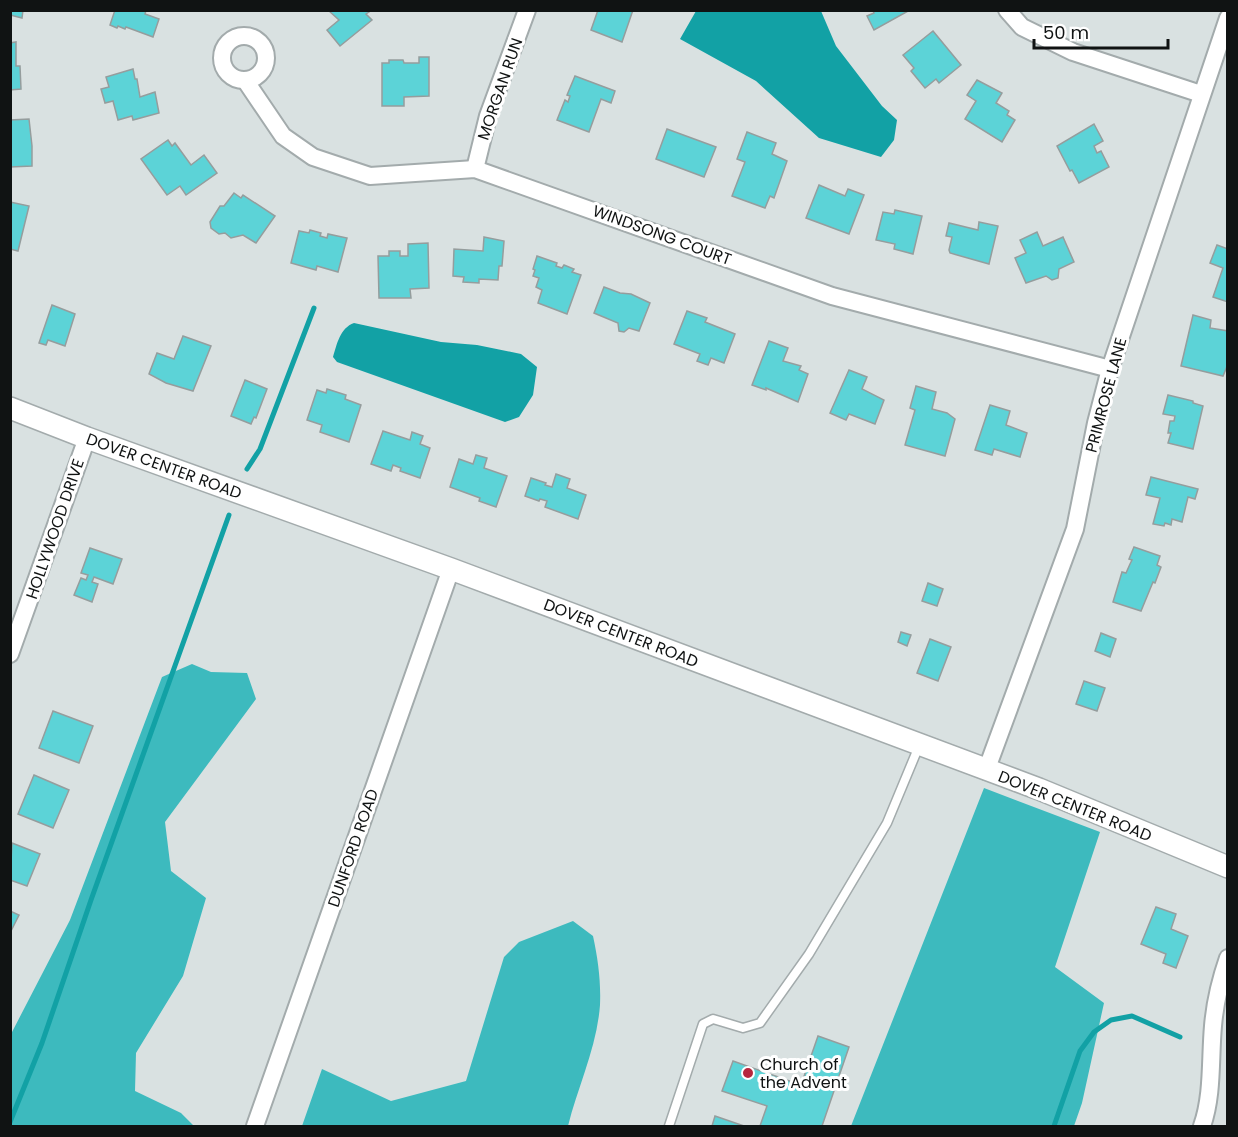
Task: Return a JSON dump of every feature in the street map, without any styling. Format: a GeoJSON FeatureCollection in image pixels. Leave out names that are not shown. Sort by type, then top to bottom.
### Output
{"type":"FeatureCollection","features":[{"type":"Feature","properties":{"kind":"street","name":"MORGAN RUN"},"geometry":{"type":"LineString","coordinates":[[475,168],[488,116],[527,10]]}},
{"type":"Feature","properties":{"kind":"street"},"geometry":{"type":"LineString","coordinates":[[1007,10],[1022,27],[1073,52],[1201,94]]}},
{"type":"Feature","properties":{"kind":"street","name":"PRIMROSE LANE"},"geometry":{"type":"LineString","coordinates":[[986,771],[1075,529],[1096,423],[1110,369],[1227,18]]}},
{"type":"Feature","properties":{"kind":"street","name":"WINDSONG COURT"},"geometry":{"type":"LineString","coordinates":[[245,80],[284,136],[314,157],[370,176],[475,168],[832,296],[1110,369]]}},
{"type":"Feature","properties":{"kind":"street","name":"DOVER CENTER ROAD"},"geometry":{"type":"LineString","coordinates":[[10,408],[451,569],[1039,789],[1227,867]]}},
{"type":"Feature","properties":{"kind":"street","name":"HOLLYWOOD DRIVE"},"geometry":{"type":"LineString","coordinates":[[10,654],[87,438]]}},
{"type":"Feature","properties":{"kind":"street","name":"DUNFORD ROAD"},"geometry":{"type":"LineString","coordinates":[[255,1126],[451,569]]}},
{"type":"Feature","properties":{"kind":"street"},"geometry":{"type":"LineString","coordinates":[[1202,1126],[1208,1110],[1217,989],[1227,958]]}},
{"type":"Feature","properties":{"kind":"lane"},"geometry":{"type":"LineString","coordinates":[[669,1126],[703,1024],[713,1019],[743,1028],[760,1023],[809,954],[887,824],[919,746]]}},
{"type":"Feature","properties":{"kind":"shaded area"},"geometry":{"type":"Polygon","coordinates":[[[696,11],[821,11],[836,46],[882,106],[897,120],[894,140],[881,157],[819,138],[756,81],[680,39],[696,11]]]}},
{"type":"Feature","properties":{"kind":"shaded area"},"geometry":{"type":"Polygon","coordinates":[[[354,323],[441,342],[477,345],[521,354],[537,367],[533,395],[519,417],[505,422],[337,362],[333,357],[340,337],[349,325],[354,323]]]}},
{"type":"Feature","properties":{"kind":"shaded area"},"geometry":{"type":"Polygon","coordinates":[[[192,664],[211,672],[247,673],[256,699],[165,822],[171,871],[206,898],[183,976],[136,1053],[135,1091],[181,1113],[194,1126],[11,1126],[11,1034],[70,920],[162,677],[192,664]]]}},
{"type":"Feature","properties":{"kind":"shaded area"},"geometry":{"type":"Polygon","coordinates":[[[984,788],[1100,832],[1055,967],[1104,1003],[1082,1103],[1074,1126],[851,1126],[984,788]]]}},
{"type":"Feature","properties":{"kind":"shaded area"},"geometry":{"type":"Polygon","coordinates":[[[573,921],[593,936],[599,970],[600,1005],[595,1036],[568,1126],[302,1126],[322,1069],[391,1101],[466,1081],[504,957],[519,942],[573,921]]]}},
{"type":"Feature","properties":{"kind":"building"},"geometry":{"type":"Polygon","coordinates":[[[10,10],[23,10],[22,18],[10,15],[10,10]]]}},
{"type":"Feature","properties":{"kind":"building"},"geometry":{"type":"Polygon","coordinates":[[[115,10],[146,10],[145,14],[159,19],[153,37],[126,27],[125,29],[118,26],[117,28],[110,25],[115,10]]]}},
{"type":"Feature","properties":{"kind":"building"},"geometry":{"type":"Polygon","coordinates":[[[328,10],[368,10],[366,14],[372,20],[340,46],[327,30],[339,20],[328,10]]]}},
{"type":"Feature","properties":{"kind":"building"},"geometry":{"type":"Polygon","coordinates":[[[598,10],[633,10],[622,42],[591,30],[598,10]]]}},
{"type":"Feature","properties":{"kind":"building"},"geometry":{"type":"Polygon","coordinates":[[[873,10],[910,10],[874,30],[867,16],[874,13],[873,10]]]}},
{"type":"Feature","properties":{"kind":"building"},"geometry":{"type":"Polygon","coordinates":[[[933,31],[961,65],[939,83],[936,79],[925,88],[911,71],[914,68],[903,55],[933,31]]]}},
{"type":"Feature","properties":{"kind":"building"},"geometry":{"type":"Polygon","coordinates":[[[16,42],[16,66],[20,66],[21,89],[10,90],[10,43],[16,42]]]}},
{"type":"Feature","properties":{"kind":"building"},"geometry":{"type":"Polygon","coordinates":[[[419,57],[429,57],[429,96],[404,97],[404,106],[382,106],[382,63],[389,63],[389,60],[403,60],[404,63],[419,63],[419,57]]]}},
{"type":"Feature","properties":{"kind":"building"},"geometry":{"type":"Polygon","coordinates":[[[133,69],[140,97],[155,92],[159,113],[133,120],[132,116],[118,120],[113,101],[105,103],[101,89],[109,87],[106,77],[133,69]]]}},
{"type":"Feature","properties":{"kind":"building"},"geometry":{"type":"Polygon","coordinates":[[[575,76],[615,91],[611,103],[601,99],[589,132],[557,120],[565,100],[568,102],[570,96],[567,95],[575,76]]]}},
{"type":"Feature","properties":{"kind":"building"},"geometry":{"type":"Polygon","coordinates":[[[977,80],[1002,93],[996,103],[1009,111],[1007,115],[1015,120],[1002,142],[965,119],[976,101],[967,95],[977,80]]]}},
{"type":"Feature","properties":{"kind":"building"},"geometry":{"type":"Polygon","coordinates":[[[29,119],[32,166],[10,167],[10,120],[29,119]]]}},
{"type":"Feature","properties":{"kind":"building"},"geometry":{"type":"Polygon","coordinates":[[[1094,124],[1103,141],[1094,146],[1097,153],[1101,151],[1109,167],[1079,183],[1057,146],[1094,124]]]}},
{"type":"Feature","properties":{"kind":"building"},"geometry":{"type":"Polygon","coordinates":[[[667,129],[716,147],[704,177],[656,159],[667,129]]]}},
{"type":"Feature","properties":{"kind":"building"},"geometry":{"type":"Polygon","coordinates":[[[747,132],[776,143],[772,154],[787,161],[774,198],[770,196],[765,208],[732,196],[745,162],[737,159],[747,132]]]}},
{"type":"Feature","properties":{"kind":"building"},"geometry":{"type":"Polygon","coordinates":[[[168,140],[172,146],[175,143],[191,165],[204,155],[217,173],[186,195],[180,186],[167,195],[141,159],[168,140]]]}},
{"type":"Feature","properties":{"kind":"building"},"geometry":{"type":"Polygon","coordinates":[[[819,185],[845,196],[848,189],[864,195],[849,234],[806,218],[819,185]]]}},
{"type":"Feature","properties":{"kind":"building"},"geometry":{"type":"Polygon","coordinates":[[[234,193],[241,198],[243,195],[275,216],[256,243],[243,235],[231,238],[211,228],[210,222],[220,206],[224,206],[234,193]]]}},
{"type":"Feature","properties":{"kind":"building"},"geometry":{"type":"Polygon","coordinates":[[[10,202],[29,206],[18,251],[10,249],[10,202]]]}},
{"type":"Feature","properties":{"kind":"building"},"geometry":{"type":"Polygon","coordinates":[[[895,210],[922,216],[913,254],[894,249],[895,244],[876,240],[883,212],[894,214],[895,210]]]}},
{"type":"Feature","properties":{"kind":"building"},"geometry":{"type":"Polygon","coordinates":[[[979,222],[998,226],[989,264],[950,253],[949,250],[952,237],[946,236],[949,223],[978,230],[979,222]]]}},
{"type":"Feature","properties":{"kind":"building"},"geometry":{"type":"Polygon","coordinates":[[[310,230],[321,233],[320,236],[327,238],[328,234],[347,238],[338,272],[317,266],[316,270],[291,263],[299,231],[309,233],[310,230]]]}},
{"type":"Feature","properties":{"kind":"building"},"geometry":{"type":"Polygon","coordinates":[[[1037,232],[1043,246],[1063,237],[1074,262],[1059,269],[1058,278],[1052,280],[1046,276],[1026,283],[1015,258],[1026,253],[1020,240],[1037,232]]]}},
{"type":"Feature","properties":{"kind":"building"},"geometry":{"type":"Polygon","coordinates":[[[484,237],[504,241],[502,266],[499,266],[498,280],[479,279],[479,283],[463,282],[464,277],[453,276],[454,249],[483,251],[484,237]]]}},
{"type":"Feature","properties":{"kind":"building"},"geometry":{"type":"Polygon","coordinates":[[[428,243],[429,288],[410,289],[411,298],[379,298],[378,256],[389,256],[389,251],[400,251],[400,256],[408,256],[408,244],[428,243]]]}},
{"type":"Feature","properties":{"kind":"building"},"geometry":{"type":"Polygon","coordinates":[[[1217,245],[1228,249],[1228,302],[1213,297],[1223,268],[1210,263],[1217,245]]]}},
{"type":"Feature","properties":{"kind":"building"},"geometry":{"type":"Polygon","coordinates":[[[537,256],[557,263],[556,266],[562,268],[564,265],[574,269],[572,272],[581,275],[567,314],[538,303],[542,290],[536,287],[539,278],[533,276],[537,256]]]}},
{"type":"Feature","properties":{"kind":"building"},"geometry":{"type":"Polygon","coordinates":[[[604,287],[631,294],[650,303],[639,331],[629,328],[624,332],[619,331],[618,323],[594,313],[604,287]]]}},
{"type":"Feature","properties":{"kind":"building"},"geometry":{"type":"Polygon","coordinates":[[[52,305],[75,314],[65,346],[48,340],[46,345],[39,343],[52,305]]]}},
{"type":"Feature","properties":{"kind":"building"},"geometry":{"type":"Polygon","coordinates":[[[687,311],[707,318],[705,322],[735,334],[724,363],[711,358],[708,365],[697,361],[700,354],[674,344],[687,311]]]}},
{"type":"Feature","properties":{"kind":"building"},"geometry":{"type":"Polygon","coordinates":[[[1193,315],[1211,320],[1210,328],[1228,331],[1228,364],[1223,376],[1181,366],[1193,315]]]}},
{"type":"Feature","properties":{"kind":"building"},"geometry":{"type":"Polygon","coordinates":[[[183,336],[211,346],[193,391],[166,383],[149,374],[157,353],[174,359],[183,336]]]}},
{"type":"Feature","properties":{"kind":"building"},"geometry":{"type":"Polygon","coordinates":[[[769,341],[788,348],[783,361],[801,366],[799,370],[808,374],[798,402],[766,388],[766,390],[752,385],[769,341]]]}},
{"type":"Feature","properties":{"kind":"building"},"geometry":{"type":"Polygon","coordinates":[[[849,370],[867,377],[862,389],[884,400],[875,424],[849,414],[846,420],[830,413],[849,370]]]}},
{"type":"Feature","properties":{"kind":"building"},"geometry":{"type":"Polygon","coordinates":[[[245,380],[267,389],[256,418],[254,417],[251,424],[231,416],[245,380]]]}},
{"type":"Feature","properties":{"kind":"building"},"geometry":{"type":"Polygon","coordinates":[[[916,386],[936,392],[932,409],[947,413],[955,419],[945,456],[905,445],[915,410],[910,408],[916,386]]]}},
{"type":"Feature","properties":{"kind":"building"},"geometry":{"type":"Polygon","coordinates":[[[327,389],[346,395],[345,399],[361,405],[349,442],[320,432],[322,425],[307,420],[317,390],[326,393],[327,389]]]}},
{"type":"Feature","properties":{"kind":"building"},"geometry":{"type":"Polygon","coordinates":[[[1168,395],[1203,406],[1193,449],[1168,443],[1171,433],[1168,433],[1170,421],[1174,421],[1175,416],[1163,414],[1168,395]]]}},
{"type":"Feature","properties":{"kind":"building"},"geometry":{"type":"Polygon","coordinates":[[[990,405],[1010,411],[1006,425],[1027,433],[1020,457],[994,449],[992,455],[975,450],[990,405]]]}},
{"type":"Feature","properties":{"kind":"building"},"geometry":{"type":"Polygon","coordinates":[[[383,431],[410,440],[412,432],[423,436],[420,444],[430,448],[420,478],[400,471],[401,468],[393,465],[391,471],[371,464],[383,431]]]}},
{"type":"Feature","properties":{"kind":"building"},"geometry":{"type":"Polygon","coordinates":[[[476,455],[487,458],[484,468],[507,476],[496,507],[479,501],[480,498],[450,487],[459,459],[473,464],[476,455]]]}},
{"type":"Feature","properties":{"kind":"building"},"geometry":{"type":"Polygon","coordinates":[[[556,474],[570,479],[567,488],[586,495],[578,519],[545,507],[547,501],[525,496],[531,478],[552,487],[556,474]]]}},
{"type":"Feature","properties":{"kind":"building"},"geometry":{"type":"Polygon","coordinates":[[[1151,477],[1198,489],[1195,499],[1188,497],[1182,522],[1172,519],[1171,525],[1153,524],[1160,498],[1146,495],[1151,477]]]}},
{"type":"Feature","properties":{"kind":"building"},"geometry":{"type":"Polygon","coordinates":[[[1134,547],[1160,556],[1157,565],[1161,567],[1141,611],[1113,602],[1122,572],[1126,573],[1132,560],[1129,559],[1134,547]]]}},
{"type":"Feature","properties":{"kind":"building"},"geometry":{"type":"Polygon","coordinates":[[[90,548],[122,559],[113,584],[94,577],[92,582],[98,584],[92,602],[74,595],[81,578],[86,580],[88,575],[81,573],[90,548]]]}},
{"type":"Feature","properties":{"kind":"building"},"geometry":{"type":"Polygon","coordinates":[[[928,583],[943,589],[937,606],[922,601],[928,583]]]}},
{"type":"Feature","properties":{"kind":"building"},"geometry":{"type":"Polygon","coordinates":[[[901,632],[911,635],[907,646],[898,642],[901,632]]]}},
{"type":"Feature","properties":{"kind":"building"},"geometry":{"type":"Polygon","coordinates":[[[1101,633],[1116,639],[1110,657],[1095,651],[1101,633]]]}},
{"type":"Feature","properties":{"kind":"building"},"geometry":{"type":"Polygon","coordinates":[[[930,639],[951,647],[938,681],[917,673],[930,639]]]}},
{"type":"Feature","properties":{"kind":"building"},"geometry":{"type":"Polygon","coordinates":[[[1084,681],[1105,688],[1097,711],[1076,704],[1084,681]]]}},
{"type":"Feature","properties":{"kind":"building"},"geometry":{"type":"Polygon","coordinates":[[[53,711],[93,726],[79,763],[39,748],[53,711]]]}},
{"type":"Feature","properties":{"kind":"building"},"geometry":{"type":"Polygon","coordinates":[[[34,775],[69,790],[53,828],[18,814],[34,775]]]}},
{"type":"Feature","properties":{"kind":"building"},"geometry":{"type":"Polygon","coordinates":[[[12,843],[40,854],[27,886],[10,880],[12,843]]]}},
{"type":"Feature","properties":{"kind":"building"},"geometry":{"type":"Polygon","coordinates":[[[1156,907],[1176,914],[1171,929],[1188,936],[1176,968],[1163,963],[1166,954],[1141,944],[1156,907]]]}},
{"type":"Feature","properties":{"kind":"building"},"geometry":{"type":"Polygon","coordinates":[[[10,911],[19,915],[10,933],[10,911]]]}},
{"type":"Feature","properties":{"kind":"building","name":"Church of the Advent"},"geometry":{"type":"Polygon","coordinates":[[[818,1036],[849,1047],[822,1126],[760,1126],[767,1106],[722,1091],[733,1061],[801,1085],[818,1036]]]}},
{"type":"Feature","properties":{"kind":"building","name":"Church of the Advent"},"geometry":{"type":"Polygon","coordinates":[[[715,1116],[744,1126],[712,1126],[715,1116]]]}},
{"type":"Feature","properties":{"kind":"waterway"},"geometry":{"type":"LineString","coordinates":[[247,469],[260,449],[314,308]]}},
{"type":"Feature","properties":{"kind":"waterway"},"geometry":{"type":"LineString","coordinates":[[10,1122],[42,1043],[229,515]]}},
{"type":"Feature","properties":{"kind":"waterway"},"geometry":{"type":"LineString","coordinates":[[1054,1126],[1080,1051],[1094,1032],[1111,1020],[1132,1016],[1180,1037]]}},
{"type":"Feature","properties":{"kind":"place","name":"Church of the Advent"},"geometry":{"type":"Point","coordinates":[748,1073]}}]}
